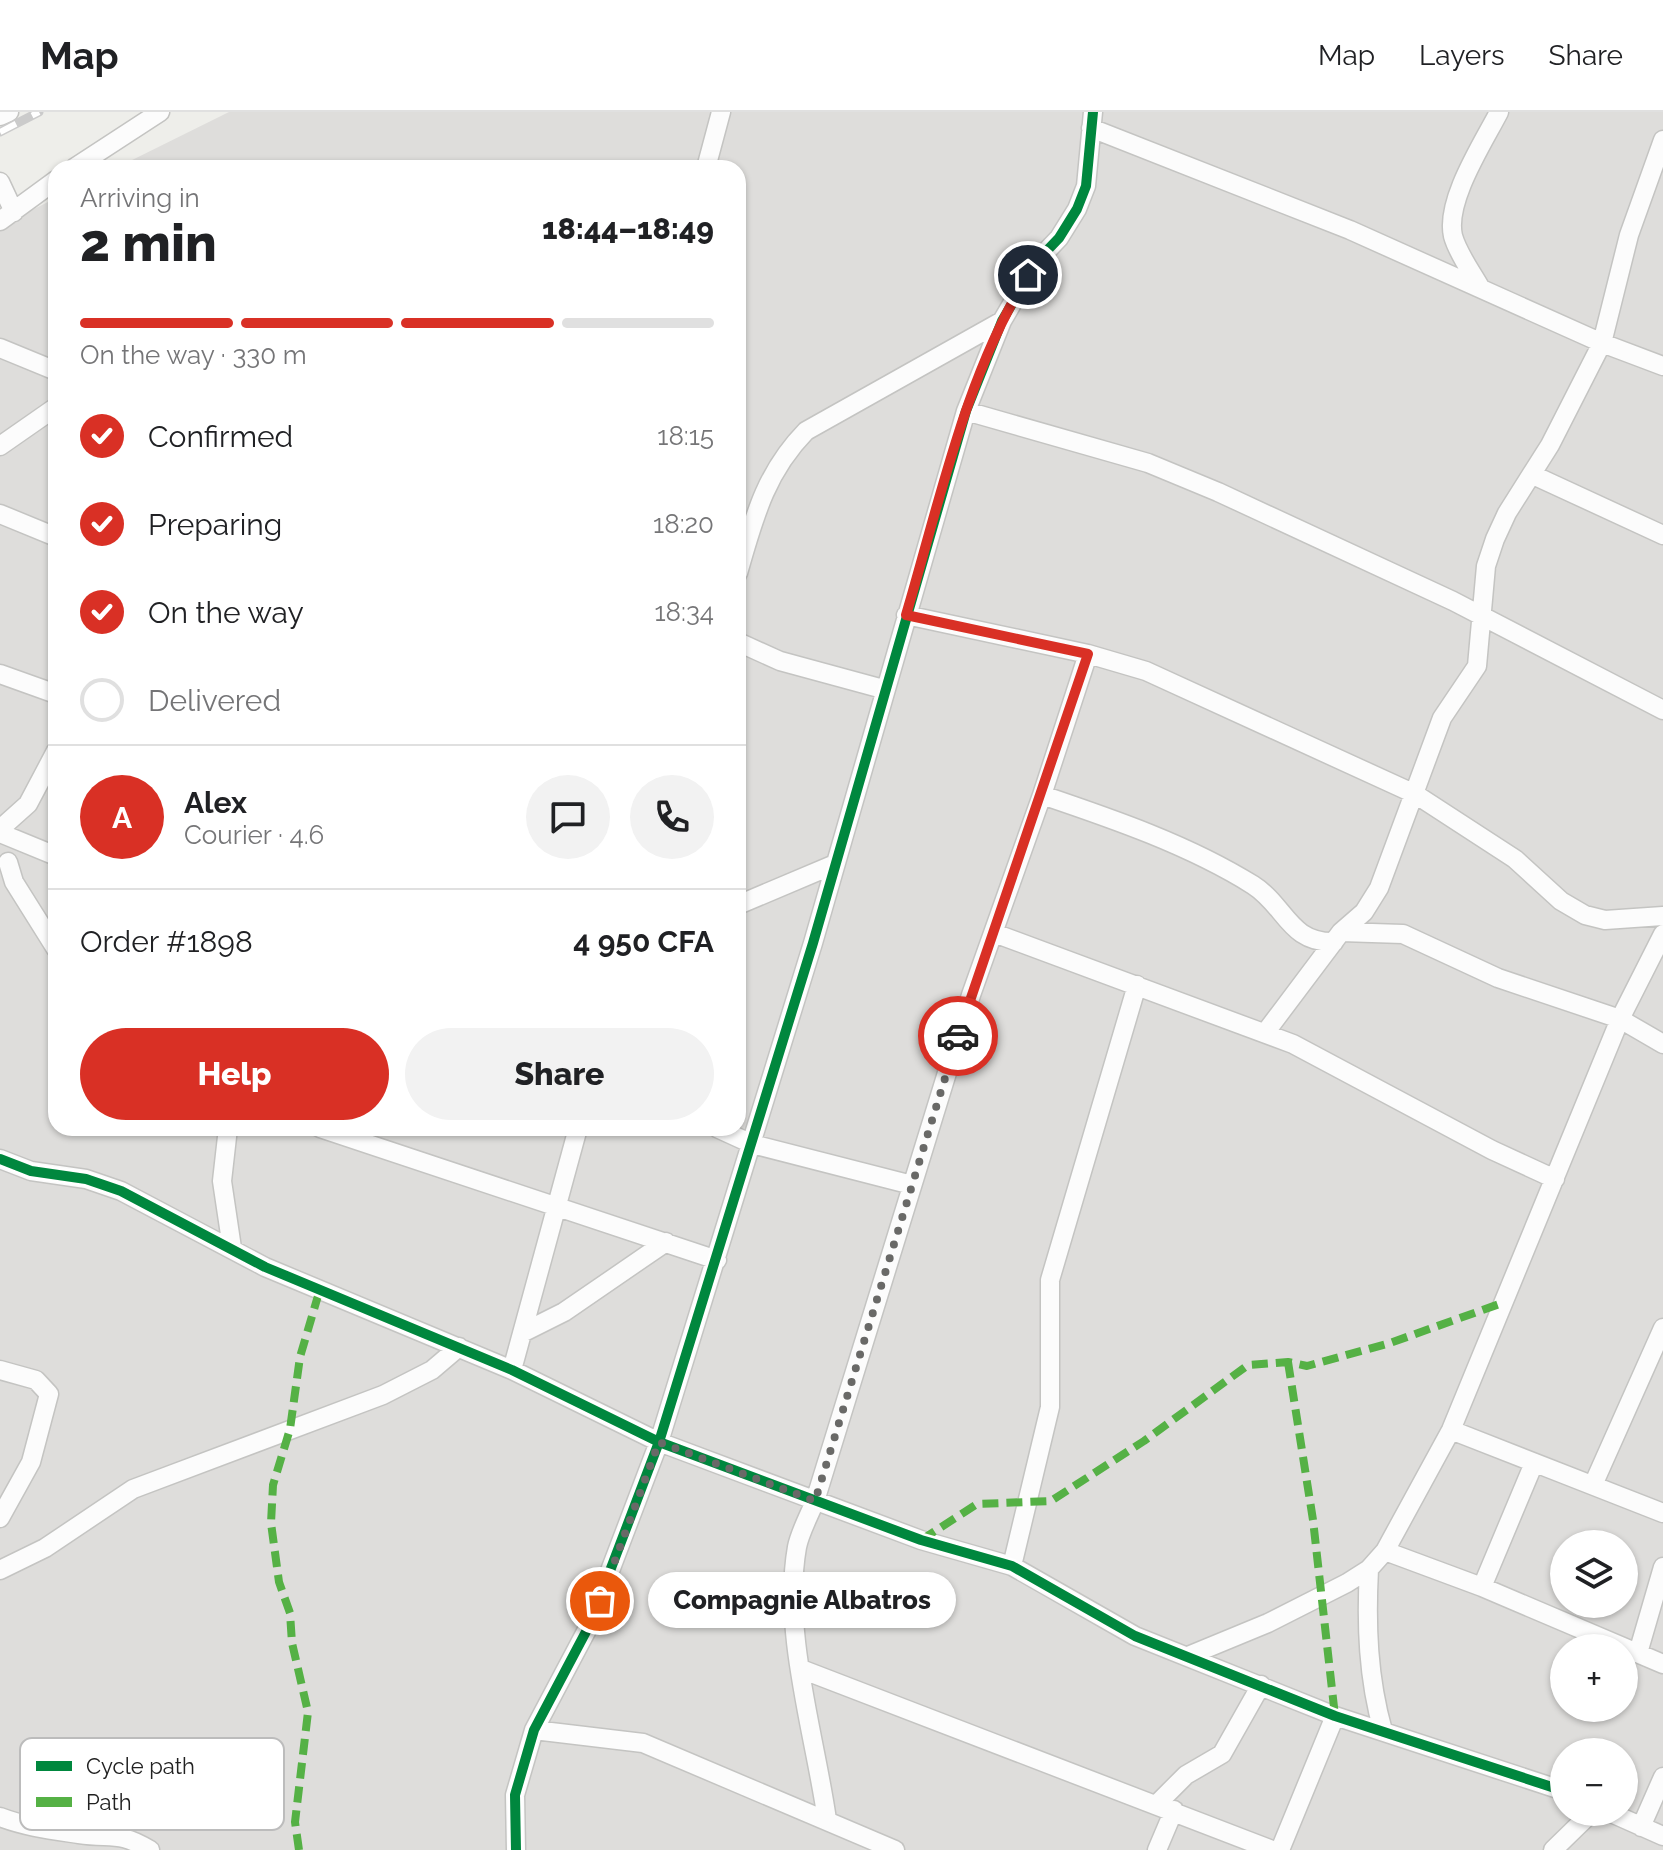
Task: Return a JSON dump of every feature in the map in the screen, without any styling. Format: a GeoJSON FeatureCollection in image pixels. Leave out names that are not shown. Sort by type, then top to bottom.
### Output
{"type":"FeatureCollection","features":[{"type":"Feature","properties":{"kind":"street"},"geometry":{"type":"LineString","coordinates":[[0,116],[9,112]]}},
{"type":"Feature","properties":{"kind":"street"},"geometry":{"type":"LineString","coordinates":[[86,160],[160,112]]}},
{"type":"Feature","properties":{"kind":"street"},"geometry":{"type":"LineString","coordinates":[[708,160],[721,112]]}},
{"type":"Feature","properties":{"kind":"street"},"geometry":{"type":"LineString","coordinates":[[1480,287],[1459,251],[1453,221],[1457,198],[1499,112]]}},
{"type":"Feature","properties":{"kind":"street"},"geometry":{"type":"LineString","coordinates":[[516,1850],[515,1795],[534,1730],[589,1626],[659,1442],[752,1144],[966,411],[1002,321],[1037,261],[1059,238],[1077,209],[1086,186],[1092,120],[1480,287],[1602,343],[1663,366]]}},
{"type":"Feature","properties":{"kind":"street"},"geometry":{"type":"LineString","coordinates":[[1265,1033],[1338,937],[1364,912],[1379,888],[1442,718],[1477,666],[1486,566],[1495,539],[1507,513],[1533,475],[1602,343],[1629,235],[1663,140]]}},
{"type":"Feature","properties":{"kind":"street"},"geometry":{"type":"LineString","coordinates":[[0,182],[7,216],[48,186]]}},
{"type":"Feature","properties":{"kind":"street"},"geometry":{"type":"LineString","coordinates":[[746,544],[759,502],[782,455],[806,431],[1002,321]]}},
{"type":"Feature","properties":{"kind":"street"},"geometry":{"type":"LineString","coordinates":[[0,348],[48,368]]}},
{"type":"Feature","properties":{"kind":"street"},"geometry":{"type":"LineString","coordinates":[[966,411],[1148,463],[1218,492],[1481,617],[1663,710]]}},
{"type":"Feature","properties":{"kind":"street"},"geometry":{"type":"LineString","coordinates":[[0,446],[48,413]]}},
{"type":"Feature","properties":{"kind":"street"},"geometry":{"type":"LineString","coordinates":[[1533,475],[1663,535]]}},
{"type":"Feature","properties":{"kind":"street"},"geometry":{"type":"LineString","coordinates":[[0,514],[48,534]]}},
{"type":"Feature","properties":{"kind":"street"},"geometry":{"type":"LineString","coordinates":[[906,615],[1088,654],[1146,671],[1415,794],[1515,859],[1561,901],[1585,915],[1605,920],[1663,916]]}},
{"type":"Feature","properties":{"kind":"street"},"geometry":{"type":"LineString","coordinates":[[746,646],[780,661],[883,689]]}},
{"type":"Feature","properties":{"kind":"street"},"geometry":{"type":"LineString","coordinates":[[827,1820],[801,1669],[794,1576],[797,1545],[815,1501],[912,1185],[1088,654]]}},
{"type":"Feature","properties":{"kind":"street"},"geometry":{"type":"LineString","coordinates":[[0,674],[48,691]]}},
{"type":"Feature","properties":{"kind":"street"},"geometry":{"type":"LineString","coordinates":[[48,766],[28,804],[0,831],[48,852]]}},
{"type":"Feature","properties":{"kind":"street"},"geometry":{"type":"LineString","coordinates":[[1042,795],[1105,817],[1230,873],[1266,894],[1305,938],[1317,943],[1338,937],[1403,934],[1498,978],[1620,1019],[1663,1044]]}},
{"type":"Feature","properties":{"kind":"street"},"geometry":{"type":"LineString","coordinates":[[48,855],[4,863],[48,936]]}},
{"type":"Feature","properties":{"kind":"street"},"geometry":{"type":"LineString","coordinates":[[746,902],[835,864]]}},
{"type":"Feature","properties":{"kind":"street"},"geometry":{"type":"LineString","coordinates":[[994,933],[1293,1044],[1492,1150],[1555,1179]]}},
{"type":"Feature","properties":{"kind":"street"},"geometry":{"type":"LineString","coordinates":[[1188,1656],[1268,1623],[1369,1569],[1385,1551],[1451,1430],[1620,1019],[1663,934]]}},
{"type":"Feature","properties":{"kind":"street"},"geometry":{"type":"LineString","coordinates":[[1012,1566],[1050,1407],[1050,1280],[1137,985]]}},
{"type":"Feature","properties":{"kind":"street"},"geometry":{"type":"LineString","coordinates":[[227,1136],[222,1181],[232,1248]]}},
{"type":"Feature","properties":{"kind":"street"},"geometry":{"type":"LineString","coordinates":[[344,1136],[717,1260]]}},
{"type":"Feature","properties":{"kind":"street"},"geometry":{"type":"LineString","coordinates":[[512,1370],[576,1136]]}},
{"type":"Feature","properties":{"kind":"street"},"geometry":{"type":"LineString","coordinates":[[734,1136],[752,1144],[912,1185]]}},
{"type":"Feature","properties":{"kind":"street"},"geometry":{"type":"LineString","coordinates":[[0,1159],[31,1171],[86,1179],[121,1191],[265,1267],[512,1370],[659,1442],[921,1540],[1012,1566],[1135,1636],[1335,1716],[1550,1786]]}},
{"type":"Feature","properties":{"kind":"street"},"geometry":{"type":"LineString","coordinates":[[522,1333],[564,1312],[666,1242]]}},
{"type":"Feature","properties":{"kind":"street"},"geometry":{"type":"LineString","coordinates":[[1593,1485],[1663,1328]]}},
{"type":"Feature","properties":{"kind":"street"},"geometry":{"type":"LineString","coordinates":[[0,1570],[45,1548],[133,1489],[383,1395],[432,1370],[459,1347]]}},
{"type":"Feature","properties":{"kind":"street"},"geometry":{"type":"LineString","coordinates":[[0,1370],[36,1380],[49,1394],[31,1462],[0,1518]]}},
{"type":"Feature","properties":{"kind":"street"},"geometry":{"type":"LineString","coordinates":[[1451,1430],[1663,1513]]}},
{"type":"Feature","properties":{"kind":"street"},"geometry":{"type":"LineString","coordinates":[[1482,1587],[1534,1463]]}},
{"type":"Feature","properties":{"kind":"street"},"geometry":{"type":"LineString","coordinates":[[1385,1551],[1482,1587],[1593,1634]]}},
{"type":"Feature","properties":{"kind":"street"},"geometry":{"type":"LineString","coordinates":[[1663,1567],[1638,1653],[1663,1664]]}},
{"type":"Feature","properties":{"kind":"street"},"geometry":{"type":"LineString","coordinates":[[1369,1569],[1366,1624],[1373,1698],[1383,1731]]}},
{"type":"Feature","properties":{"kind":"street"},"geometry":{"type":"LineString","coordinates":[[801,1669],[1272,1850]]}},
{"type":"Feature","properties":{"kind":"street"},"geometry":{"type":"LineString","coordinates":[[1157,1850],[1166,1807],[1186,1775],[1222,1754],[1261,1685]]}},
{"type":"Feature","properties":{"kind":"street"},"geometry":{"type":"LineString","coordinates":[[1280,1850],[1335,1716]]}},
{"type":"Feature","properties":{"kind":"street"},"geometry":{"type":"LineString","coordinates":[[534,1730],[643,1743],[895,1850]]}},
{"type":"Feature","properties":{"kind":"street"},"geometry":{"type":"LineString","coordinates":[[1641,1827],[1663,1777]]}},
{"type":"Feature","properties":{"kind":"street"},"geometry":{"type":"LineString","coordinates":[[0,1817],[20,1823]]}},
{"type":"Feature","properties":{"kind":"street"},"geometry":{"type":"LineString","coordinates":[[1553,1850],[1578,1826]]}},
{"type":"Feature","properties":{"kind":"street"},"geometry":{"type":"LineString","coordinates":[[1638,1826],[1663,1836]]}},
{"type":"Feature","properties":{"kind":"street"},"geometry":{"type":"LineString","coordinates":[[51,1830],[83,1835],[117,1834],[150,1850]]}},
{"type":"Feature","properties":{"kind":"shaded area"},"geometry":{"type":"Polygon","coordinates":[[[229,112],[1663,112],[1663,1850],[0,1850],[0,226],[48,202],[48,1136],[746,1136],[746,160],[132,160],[229,112]]]}},
{"type":"Feature","properties":{"kind":"railway"},"geometry":{"type":"LineString","coordinates":[[0,132],[39,112]]}},
{"type":"Feature","properties":{"kind":"marked path"},"geometry":{"type":"LineString","coordinates":[[299,1850],[295,1822],[308,1712],[292,1643],[290,1613],[279,1582],[271,1523],[273,1485],[290,1429],[300,1357],[320,1289]]}},
{"type":"Feature","properties":{"kind":"marked path"},"geometry":{"type":"LineString","coordinates":[[921,1540],[977,1504],[1051,1501],[1144,1441],[1248,1365],[1288,1362],[1307,1366],[1390,1343],[1505,1302]]}},
{"type":"Feature","properties":{"kind":"marked path"},"geometry":{"type":"LineString","coordinates":[[1288,1362],[1313,1520],[1335,1716]]}},
{"type":"Feature","properties":{"kind":"cycle path"},"geometry":{"type":"LineString","coordinates":[[516,1850],[515,1795],[534,1730],[589,1626],[659,1442],[813,943],[966,411],[1002,321],[1037,261],[1059,238],[1077,209],[1086,186],[1093,112]]}},
{"type":"Feature","properties":{"kind":"cycle path"},"geometry":{"type":"LineString","coordinates":[[0,1159],[31,1171],[86,1179],[121,1191],[265,1267],[512,1370],[659,1442],[921,1540],[1012,1566],[1135,1636],[1335,1716],[1550,1786]]}},
{"type":"Feature","properties":{"kind":"way so far"},"geometry":{"type":"LineString","coordinates":[[600,1601],[659,1442],[815,1501],[958,1036]]}},
{"type":"Feature","properties":{"kind":"place","name":"Compagnie Albatros"},"geometry":{"type":"Point","coordinates":[600,1601]}},
{"type":"Feature","properties":{"kind":"route"},"geometry":{"type":"LineString","coordinates":[[958,1036],[1088,654],[906,615],[966,411],[1002,321],[1028,275]]}}]}
